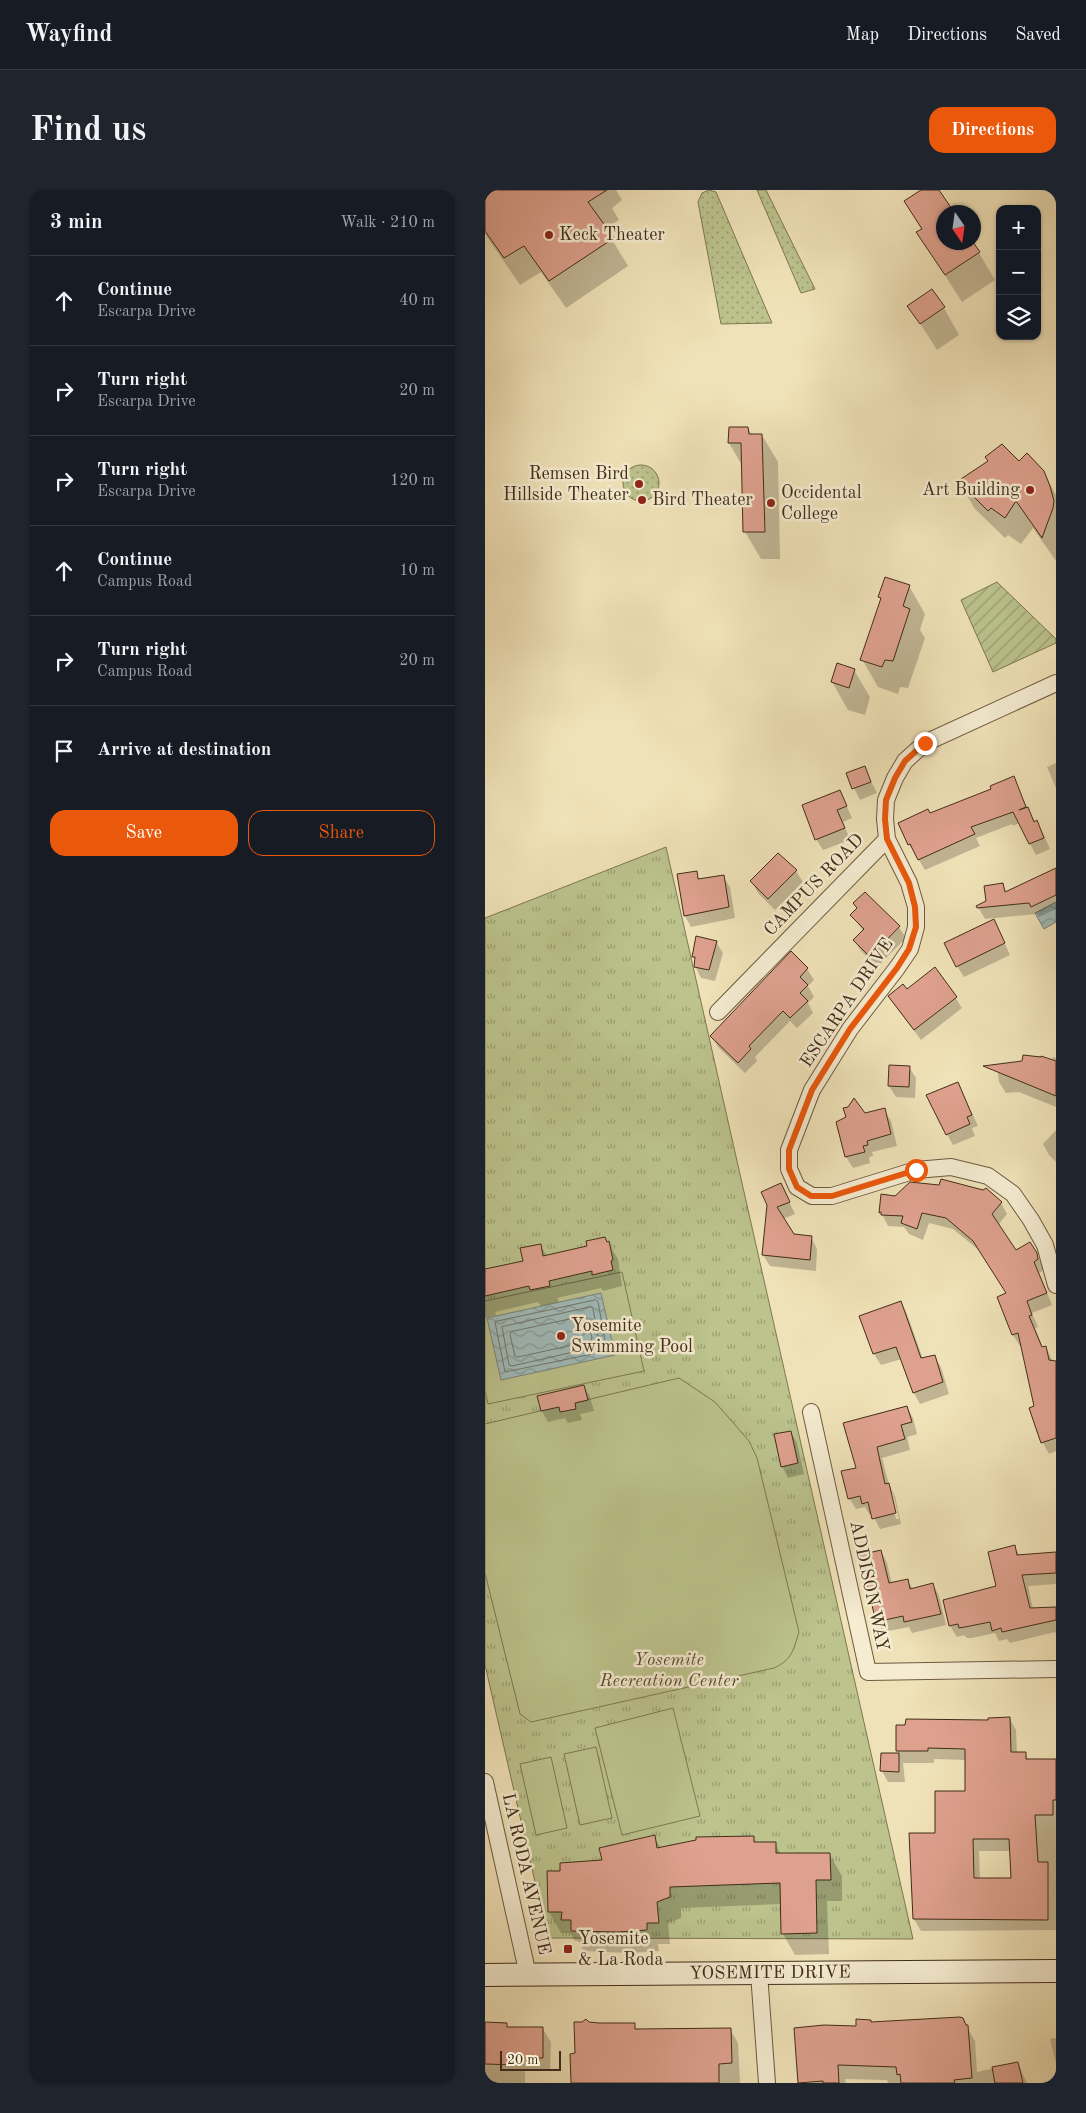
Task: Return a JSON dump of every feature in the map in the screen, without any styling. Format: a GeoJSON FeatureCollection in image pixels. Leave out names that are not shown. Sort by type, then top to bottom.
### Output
{"type":"FeatureCollection","features":[{"type":"Feature","properties":{"kind":"street","name":"CAMPUS ROAD"},"geometry":{"type":"LineString","coordinates":[[718,1012],[887,839],[886,800],[895,778],[905,761],[925,743],[1056,683]]}},
{"type":"Feature","properties":{"kind":"street","name":"ESCARPA DRIVE"},"geometry":{"type":"LineString","coordinates":[[887,839],[909,883],[915,907],[916,927],[909,949],[897,968],[850,1029],[812,1090],[789,1150],[789,1169],[797,1187],[811,1196],[832,1196],[916,1170],[951,1167],[988,1176],[1013,1194],[1031,1220],[1045,1245],[1056,1285]]}},
{"type":"Feature","properties":{"kind":"street","name":"ADDISON WAY"},"geometry":{"type":"LineString","coordinates":[[811,1412],[868,1672],[1056,1669]]}},
{"type":"Feature","properties":{"kind":"street","name":"LA RODA AVENUE"},"geometry":{"type":"LineString","coordinates":[[485,1782],[528,1975]]}},
{"type":"Feature","properties":{"kind":"street","name":"YOSEMITE DRIVE"},"geometry":{"type":"LineString","coordinates":[[485,1975],[1056,1971]]}},
{"type":"Feature","properties":{"kind":"street"},"geometry":{"type":"LineString","coordinates":[[759,1973],[767,2083]]}},
{"type":"Feature","properties":{"kind":"green space"},"geometry":{"type":"Polygon","coordinates":[[[709,190],[716,192],[772,323],[721,324],[698,202],[702,193],[709,190]]]}},
{"type":"Feature","properties":{"kind":"green space"},"geometry":{"type":"Polygon","coordinates":[[[757,190],[766,190],[815,289],[801,293],[757,190]]]}},
{"type":"Feature","properties":{"kind":"green space"},"geometry":{"type":"Polygon","coordinates":[[[641,465],[648,466],[654,470],[658,476],[658,490],[654,496],[648,500],[641,501],[634,500],[628,496],[624,490],[623,483],[624,476],[628,470],[634,466],[641,465]]]}},
{"type":"Feature","properties":{"kind":"green space"},"geometry":{"type":"Polygon","coordinates":[[[997,582],[1056,639],[1056,643],[993,672],[961,600],[997,582]]]}},
{"type":"Feature","properties":{"kind":"green space","name":"Yosemite Recreation Center"},"geometry":{"type":"Polygon","coordinates":[[[666,847],[913,1939],[548,1938],[485,1665],[485,918],[666,847]]]}},
{"type":"Feature","properties":{"kind":"green space","name":"Yosemite Swimming Pool"},"geometry":{"type":"Polygon","coordinates":[[[622,1272],[644,1371],[488,1404],[485,1390],[485,1301],[622,1272]]]}},
{"type":"Feature","properties":{"kind":"green space"},"geometry":{"type":"Polygon","coordinates":[[[679,1378],[715,1402],[749,1441],[757,1458],[799,1632],[793,1649],[785,1661],[774,1668],[531,1722],[520,1714],[485,1573],[485,1424],[679,1378]]]}},
{"type":"Feature","properties":{"kind":"green space"},"geometry":{"type":"Polygon","coordinates":[[[673,1708],[700,1816],[622,1835],[595,1728],[673,1708]]]}},
{"type":"Feature","properties":{"kind":"green space"},"geometry":{"type":"Polygon","coordinates":[[[596,1747],[612,1818],[580,1825],[564,1754],[596,1747]]]}},
{"type":"Feature","properties":{"kind":"green space"},"geometry":{"type":"Polygon","coordinates":[[[551,1757],[567,1828],[536,1835],[520,1764],[551,1757]]]}},
{"type":"Feature","properties":{"kind":"water"},"geometry":{"type":"Polygon","coordinates":[[[1056,902],[1056,922],[1044,929],[1035,913],[1056,902]]]}},
{"type":"Feature","properties":{"kind":"water"},"geometry":{"type":"Polygon","coordinates":[[[601,1293],[615,1355],[501,1380],[487,1318],[601,1293]]]}},
{"type":"Feature","properties":{"kind":"building","name":"Keck Theater"},"geometry":{"type":"Polygon","coordinates":[[[485,190],[607,190],[588,202],[614,238],[549,281],[524,246],[504,258],[485,231],[485,190]]]}},
{"type":"Feature","properties":{"kind":"building"},"geometry":{"type":"Polygon","coordinates":[[[921,190],[939,190],[949,205],[936,205],[936,250],[979,250],[980,252],[945,275],[916,232],[922,229],[904,201],[921,190]]]}},
{"type":"Feature","properties":{"kind":"building"},"geometry":{"type":"Polygon","coordinates":[[[932,289],[945,307],[920,324],[907,306],[932,289]]]}},
{"type":"Feature","properties":{"kind":"building"},"geometry":{"type":"Polygon","coordinates":[[[729,427],[748,427],[749,434],[762,434],[765,532],[743,532],[741,443],[728,443],[729,427]]]}},
{"type":"Feature","properties":{"kind":"building","name":"Art Building"},"geometry":{"type":"Polygon","coordinates":[[[1002,444],[1019,461],[1027,453],[1044,471],[1054,501],[1042,538],[1016,501],[1005,518],[991,508],[988,511],[958,481],[988,461],[985,457],[1002,444]]]}},
{"type":"Feature","properties":{"kind":"building"},"geometry":{"type":"Polygon","coordinates":[[[885,577],[910,585],[903,606],[910,609],[893,661],[885,660],[882,667],[860,660],[881,598],[878,597],[885,577]]]}},
{"type":"Feature","properties":{"kind":"building"},"geometry":{"type":"Polygon","coordinates":[[[837,663],[855,669],[849,688],[831,682],[837,663]]]}},
{"type":"Feature","properties":{"kind":"building"},"geometry":{"type":"Polygon","coordinates":[[[865,766],[871,782],[852,789],[846,773],[865,766]]]}},
{"type":"Feature","properties":{"kind":"building"},"geometry":{"type":"Polygon","coordinates":[[[1014,776],[1026,807],[1019,810],[1028,807],[1034,822],[1037,820],[1044,838],[1029,844],[1013,812],[971,827],[975,834],[918,860],[910,844],[908,845],[898,823],[928,809],[930,813],[991,789],[990,786],[1014,776]]]}},
{"type":"Feature","properties":{"kind":"building"},"geometry":{"type":"Polygon","coordinates":[[[840,790],[847,806],[837,810],[845,828],[815,840],[802,805],[840,790]]]}},
{"type":"Feature","properties":{"kind":"building"},"geometry":{"type":"Polygon","coordinates":[[[778,853],[797,870],[768,899],[750,881],[778,853]]]}},
{"type":"Feature","properties":{"kind":"building"},"geometry":{"type":"Polygon","coordinates":[[[1056,868],[1056,895],[1031,907],[1029,903],[977,908],[976,906],[986,901],[984,886],[1003,883],[1005,892],[1056,868]]]}},
{"type":"Feature","properties":{"kind":"building"},"geometry":{"type":"Polygon","coordinates":[[[697,871],[698,879],[724,875],[729,907],[684,916],[677,874],[697,871]]]}},
{"type":"Feature","properties":{"kind":"building"},"geometry":{"type":"Polygon","coordinates":[[[865,892],[900,926],[870,957],[853,940],[864,929],[850,915],[857,908],[853,903],[865,892]]]}},
{"type":"Feature","properties":{"kind":"building"},"geometry":{"type":"Polygon","coordinates":[[[994,919],[1005,943],[956,967],[944,943],[994,919]]]}},
{"type":"Feature","properties":{"kind":"building"},"geometry":{"type":"Polygon","coordinates":[[[696,936],[717,941],[709,970],[694,967],[695,957],[692,957],[696,936]]]}},
{"type":"Feature","properties":{"kind":"building"},"geometry":{"type":"Polygon","coordinates":[[[791,951],[808,968],[800,977],[808,985],[800,993],[808,1001],[790,1018],[783,1011],[749,1046],[751,1049],[738,1063],[710,1036],[791,951]]]}},
{"type":"Feature","properties":{"kind":"building"},"geometry":{"type":"Polygon","coordinates":[[[935,967],[957,997],[914,1030],[888,996],[903,984],[907,989],[935,967]]]}},
{"type":"Feature","properties":{"kind":"building"},"geometry":{"type":"Polygon","coordinates":[[[1023,1055],[1041,1056],[1056,1061],[1056,1096],[983,1066],[1022,1061],[1023,1055]]]}},
{"type":"Feature","properties":{"kind":"building"},"geometry":{"type":"Polygon","coordinates":[[[889,1065],[910,1066],[909,1087],[888,1086],[889,1065]]]}},
{"type":"Feature","properties":{"kind":"building"},"geometry":{"type":"Polygon","coordinates":[[[958,1082],[972,1115],[967,1117],[970,1124],[946,1135],[926,1095],[958,1082]]]}},
{"type":"Feature","properties":{"kind":"building"},"geometry":{"type":"Polygon","coordinates":[[[854,1098],[865,1113],[885,1108],[891,1134],[867,1141],[868,1145],[863,1146],[865,1152],[845,1157],[836,1122],[846,1117],[843,1108],[848,1107],[854,1098]]]}},
{"type":"Feature","properties":{"kind":"building"},"geometry":{"type":"Polygon","coordinates":[[[941,1179],[983,1190],[986,1188],[1002,1202],[992,1214],[1016,1250],[1030,1242],[1037,1253],[1038,1259],[1034,1262],[1047,1293],[1027,1301],[1032,1315],[1029,1316],[1042,1347],[1046,1346],[1049,1360],[1056,1361],[1056,1438],[1041,1443],[1029,1408],[1034,1406],[1018,1333],[1012,1335],[997,1297],[1006,1293],[973,1241],[946,1218],[922,1213],[917,1229],[901,1223],[903,1216],[881,1215],[881,1212],[879,1213],[881,1194],[895,1196],[910,1182],[939,1185],[941,1179]]]}},
{"type":"Feature","properties":{"kind":"building"},"geometry":{"type":"Polygon","coordinates":[[[781,1183],[790,1202],[777,1207],[794,1234],[812,1236],[810,1260],[762,1255],[767,1205],[761,1192],[781,1183]]]}},
{"type":"Feature","properties":{"kind":"building"},"geometry":{"type":"Polygon","coordinates":[[[605,1237],[607,1242],[609,1241],[613,1270],[592,1275],[592,1271],[549,1281],[550,1286],[530,1290],[529,1286],[485,1296],[485,1269],[523,1261],[520,1248],[541,1244],[543,1256],[587,1246],[586,1241],[605,1237]]]}},
{"type":"Feature","properties":{"kind":"building"},"geometry":{"type":"Polygon","coordinates":[[[901,1301],[921,1358],[935,1355],[943,1382],[913,1393],[896,1347],[873,1354],[859,1316],[901,1301]]]}},
{"type":"Feature","properties":{"kind":"building"},"geometry":{"type":"Polygon","coordinates":[[[584,1385],[588,1400],[575,1403],[576,1409],[560,1412],[559,1407],[541,1411],[537,1396],[584,1385]]]}},
{"type":"Feature","properties":{"kind":"building"},"geometry":{"type":"Polygon","coordinates":[[[907,1406],[912,1422],[901,1425],[905,1439],[877,1447],[885,1484],[889,1483],[896,1513],[872,1519],[868,1502],[862,1504],[860,1496],[848,1499],[841,1471],[856,1468],[843,1423],[907,1406]]]}},
{"type":"Feature","properties":{"kind":"building"},"geometry":{"type":"Polygon","coordinates":[[[791,1431],[798,1463],[781,1467],[774,1434],[791,1431]]]}},
{"type":"Feature","properties":{"kind":"building"},"geometry":{"type":"Polygon","coordinates":[[[1015,1545],[1017,1555],[1056,1552],[1056,1573],[1022,1575],[1030,1608],[1056,1607],[1056,1620],[1002,1632],[1001,1628],[992,1631],[990,1622],[959,1628],[958,1624],[949,1626],[943,1600],[996,1586],[988,1552],[1015,1545]]]}},
{"type":"Feature","properties":{"kind":"building"},"geometry":{"type":"Polygon","coordinates":[[[881,1550],[889,1583],[908,1579],[910,1589],[933,1583],[941,1614],[904,1622],[903,1616],[876,1622],[860,1555],[881,1550]]]}},
{"type":"Feature","properties":{"kind":"building"},"geometry":{"type":"Polygon","coordinates":[[[1010,1717],[1011,1752],[1026,1752],[1026,1759],[1056,1759],[1056,1800],[1053,1800],[1053,1815],[1035,1815],[1038,1862],[1048,1862],[1048,1920],[913,1919],[909,1833],[935,1833],[935,1791],[965,1791],[965,1749],[928,1748],[928,1751],[896,1751],[896,1725],[905,1725],[906,1719],[988,1720],[988,1718],[1010,1717]],[[973,1839],[974,1878],[1011,1878],[1009,1839],[973,1839]]]}},
{"type":"Feature","properties":{"kind":"building"},"geometry":{"type":"Polygon","coordinates":[[[881,1753],[899,1753],[899,1772],[880,1771],[881,1753]]]}},
{"type":"Feature","properties":{"kind":"building"},"geometry":{"type":"Polygon","coordinates":[[[655,1835],[657,1848],[696,1840],[696,1837],[754,1836],[754,1842],[776,1842],[776,1853],[830,1853],[831,1880],[816,1880],[817,1933],[781,1934],[780,1883],[670,1887],[670,1897],[657,1902],[659,1923],[647,1923],[647,1930],[617,1932],[571,1931],[571,1920],[561,1920],[562,1912],[548,1912],[547,1871],[560,1871],[560,1863],[602,1860],[599,1848],[655,1835]]]}},
{"type":"Feature","properties":{"kind":"building"},"geometry":{"type":"Polygon","coordinates":[[[960,2017],[968,2025],[972,2078],[954,2080],[955,2083],[901,2083],[900,2074],[897,2075],[896,2067],[838,2065],[839,2083],[823,2083],[823,2081],[798,2083],[794,2028],[824,2025],[856,2026],[856,2019],[871,2020],[871,2022],[960,2017]]]}},
{"type":"Feature","properties":{"kind":"building"},"geometry":{"type":"Polygon","coordinates":[[[586,2019],[589,2022],[599,2023],[635,2023],[635,2029],[731,2028],[732,2063],[719,2064],[719,2083],[571,2083],[570,2054],[575,2053],[574,2022],[582,2022],[586,2019]]]}},
{"type":"Feature","properties":{"kind":"building"},"geometry":{"type":"Polygon","coordinates":[[[485,2022],[507,2023],[507,2027],[543,2027],[543,2058],[517,2058],[517,2065],[485,2064],[485,2022]]]}},
{"type":"Feature","properties":{"kind":"building"},"geometry":{"type":"Polygon","coordinates":[[[1018,2062],[1023,2083],[995,2083],[992,2067],[1018,2062]]]}},
{"type":"Feature","properties":{"kind":"place","name":"Keck Theater"},"geometry":{"type":"Point","coordinates":[549,235]}},
{"type":"Feature","properties":{"kind":"place","name":"Remsen Bird Hillside Theater"},"geometry":{"type":"Point","coordinates":[639,484]}},
{"type":"Feature","properties":{"kind":"place","name":"Art Building"},"geometry":{"type":"Point","coordinates":[1030,490]}},
{"type":"Feature","properties":{"kind":"place","name":"Bird Theater"},"geometry":{"type":"Point","coordinates":[642,500]}},
{"type":"Feature","properties":{"kind":"place","name":"Occidental College"},"geometry":{"type":"Point","coordinates":[771,503]}},
{"type":"Feature","properties":{"kind":"place","name":"Yosemite Swimming Pool"},"geometry":{"type":"Point","coordinates":[561,1336]}},
{"type":"Feature","properties":{"kind":"place","name":"Yosemite & La Roda"},"geometry":{"type":"Point","coordinates":[568,1949]}},
{"type":"Feature","properties":{"kind":"route"},"geometry":{"type":"LineString","coordinates":[[916,1170],[832,1196],[811,1196],[797,1187],[789,1169],[789,1150],[812,1090],[850,1029],[897,968],[909,949],[916,927],[915,907],[909,883],[887,839],[886,800],[895,778],[905,761],[925,743]]}}]}
